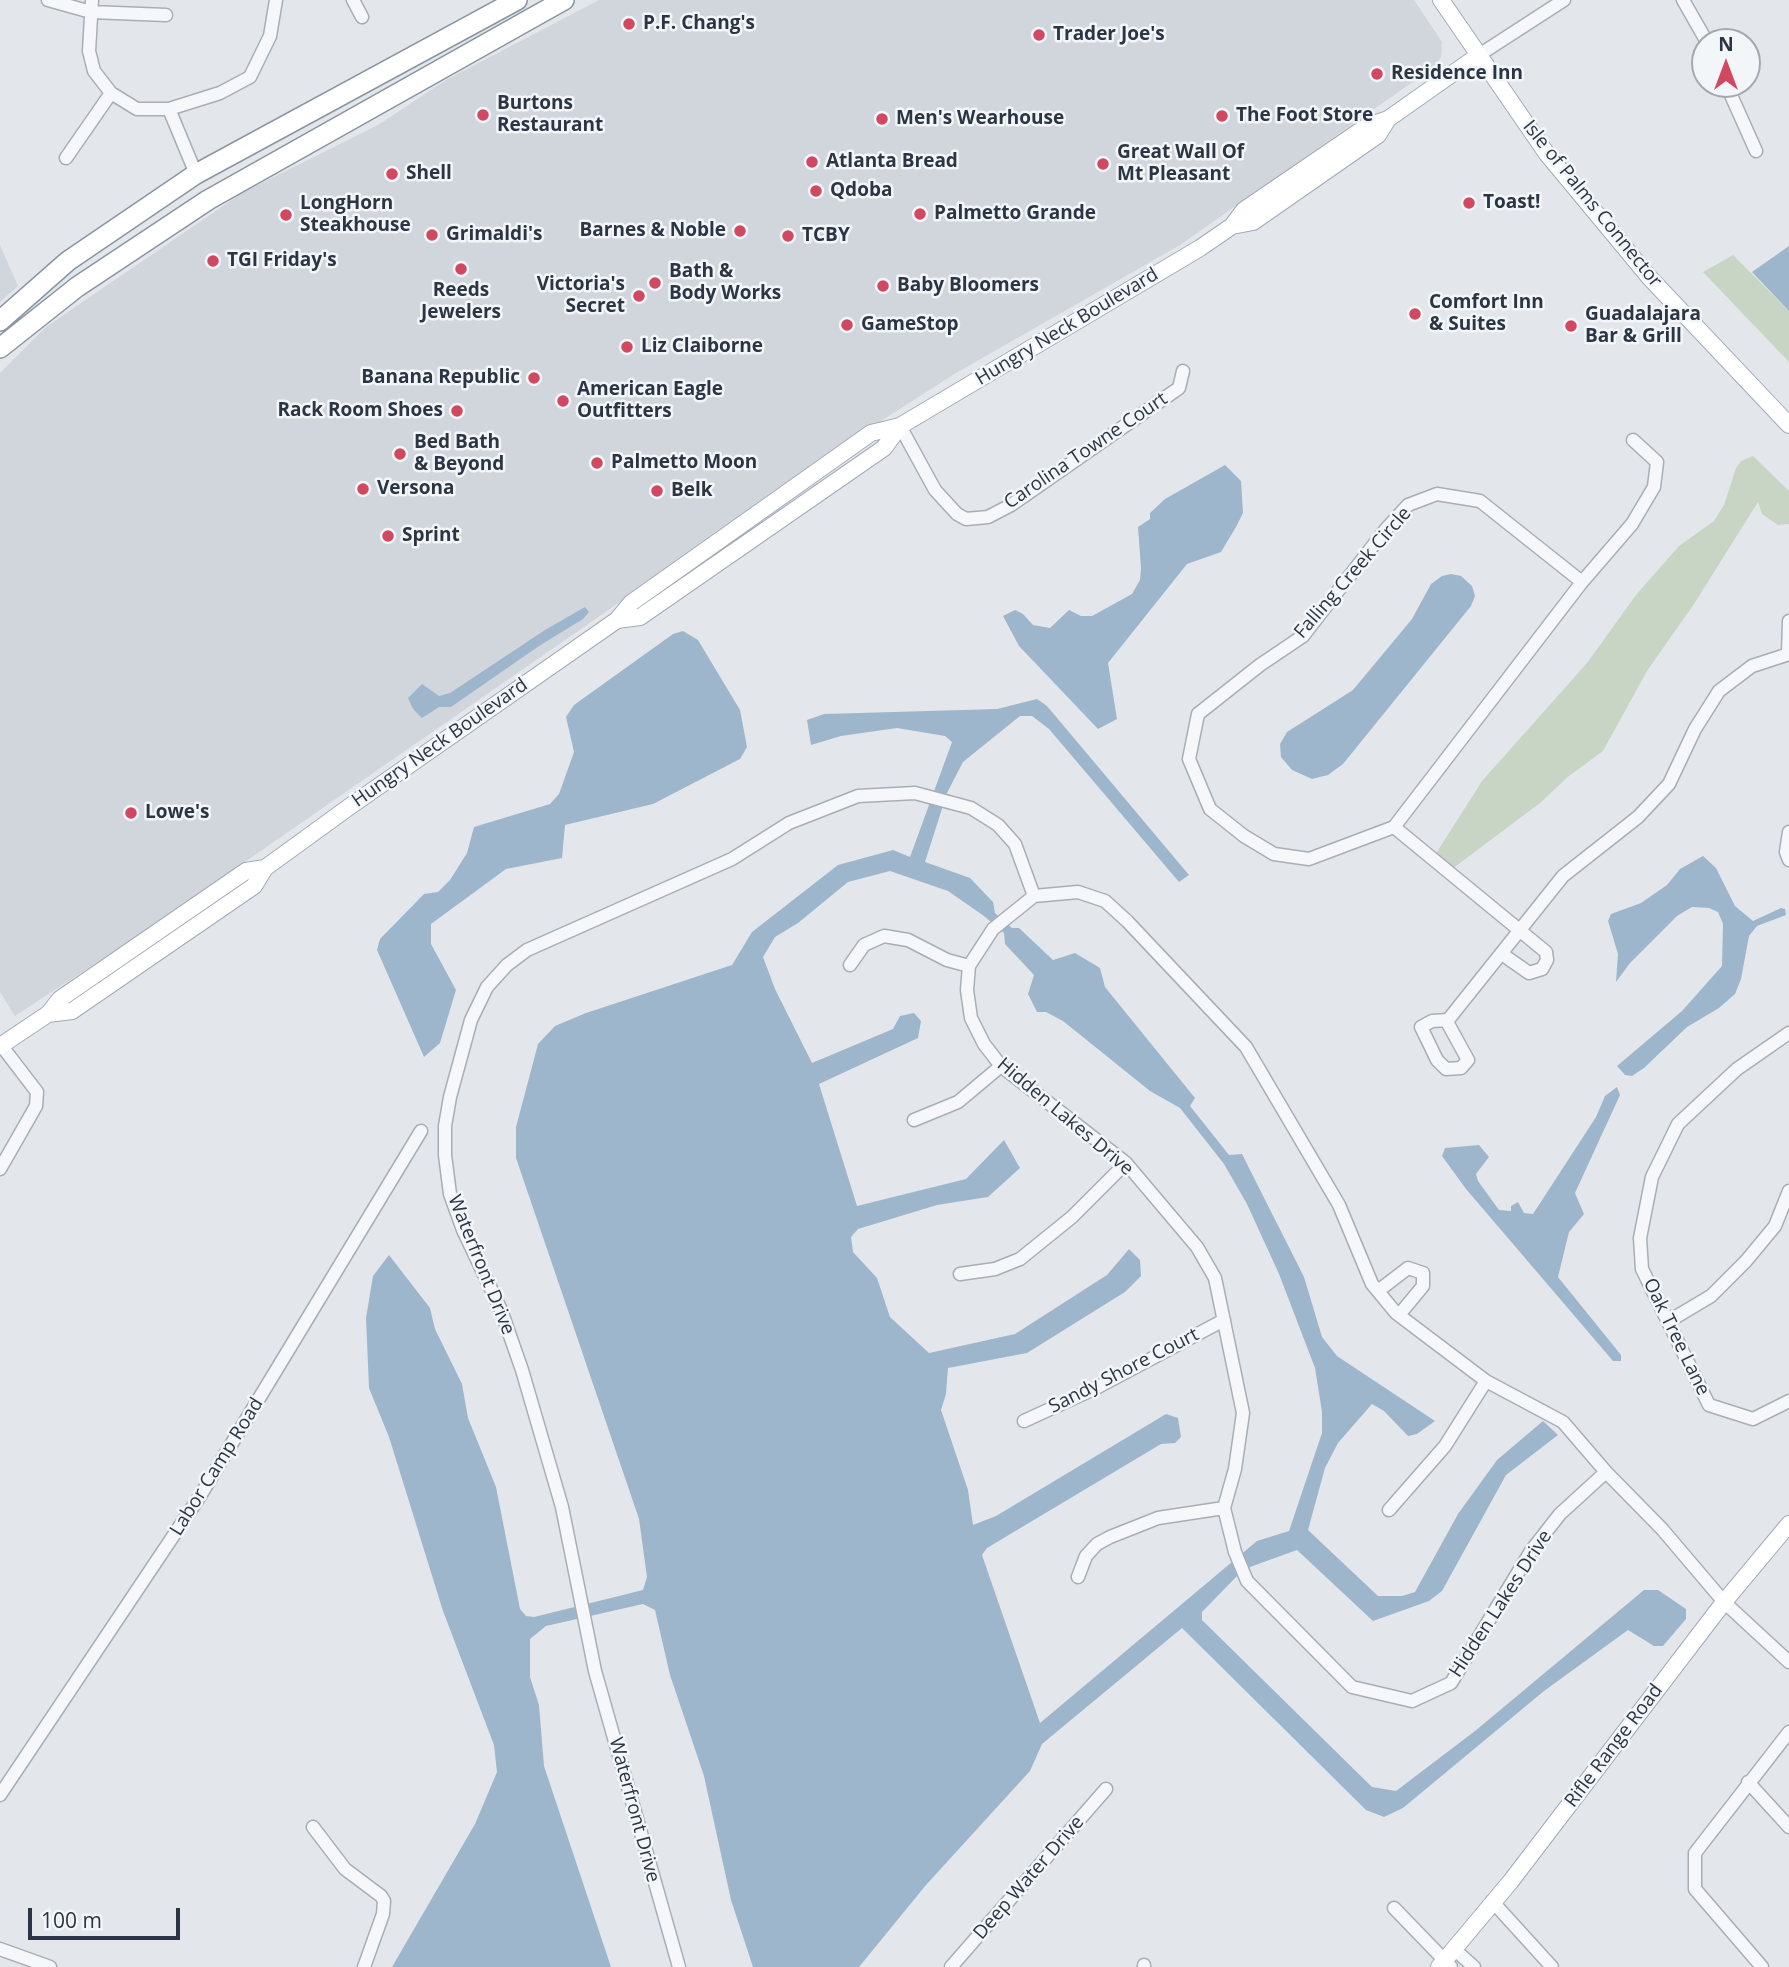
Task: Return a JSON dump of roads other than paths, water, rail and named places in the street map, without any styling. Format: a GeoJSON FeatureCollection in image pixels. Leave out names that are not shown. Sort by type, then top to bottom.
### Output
{"type":"FeatureCollection","features":[{"type":"Feature","properties":{"kind":"highway"},"geometry":{"type":"LineString","coordinates":[[0,321],[68,261],[196,174],[517,0]]}},
{"type":"Feature","properties":{"kind":"highway"},"geometry":{"type":"LineString","coordinates":[[0,348],[77,287],[208,200],[564,0]]}},
{"type":"Feature","properties":{"kind":"main road","name":"Isle of Palms Connector"},"geometry":{"type":"LineString","coordinates":[[1441,0],[1547,154],[1649,277],[1789,425]]}},
{"type":"Feature","properties":{"kind":"main road","name":"Hungry Neck Boulevard"},"geometry":{"type":"LineString","coordinates":[[1232,226],[1244,210],[1265,195],[1367,125],[1388,119],[1479,55]]}},
{"type":"Feature","properties":{"kind":"main road","name":"Hungry Neck Boulevard"},"geometry":{"type":"LineString","coordinates":[[0,1046],[48,1014],[60,999],[246,871],[265,869],[617,620],[640,617],[884,448],[900,426],[1232,226],[1253,222],[1378,135],[1388,119]]}},
{"type":"Feature","properties":{"kind":"main road"},"geometry":{"type":"LineString","coordinates":[[1265,195],[1284,191],[1322,174],[1352,135]]}},
{"type":"Feature","properties":{"kind":"main road","name":"Rifle Range Road"},"geometry":{"type":"LineString","coordinates":[[1447,1961],[1724,1602],[1789,1524]]}},
{"type":"Feature","properties":{"kind":"street"},"geometry":{"type":"LineString","coordinates":[[48,0],[166,15]]}},
{"type":"Feature","properties":{"kind":"street"},"geometry":{"type":"LineString","coordinates":[[91,6],[89,51],[94,71],[111,93],[137,109],[169,109],[220,93],[250,77],[270,36],[276,0]]}},
{"type":"Feature","properties":{"kind":"street"},"geometry":{"type":"LineString","coordinates":[[353,0],[362,18]]}},
{"type":"Feature","properties":{"kind":"street"},"geometry":{"type":"LineString","coordinates":[[1479,55],[1564,0]]}},
{"type":"Feature","properties":{"kind":"street"},"geometry":{"type":"LineString","coordinates":[[1683,0],[1699,28]]}},
{"type":"Feature","properties":{"kind":"street"},"geometry":{"type":"LineString","coordinates":[[66,158],[111,93]]}},
{"type":"Feature","properties":{"kind":"street"},"geometry":{"type":"LineString","coordinates":[[1732,98],[1756,151]]}},
{"type":"Feature","properties":{"kind":"street"},"geometry":{"type":"LineString","coordinates":[[169,109],[196,174]]}},
{"type":"Feature","properties":{"kind":"street","name":"Carolina Towne Court"},"geometry":{"type":"LineString","coordinates":[[900,426],[935,490],[957,514],[966,519],[988,517],[1179,388],[1183,371]]}},
{"type":"Feature","properties":{"kind":"street"},"geometry":{"type":"LineString","coordinates":[[1502,954],[1529,973],[1542,969],[1546,952],[1395,827],[1581,582],[1632,524],[1654,487],[1657,462],[1633,440]]}},
{"type":"Feature","properties":{"kind":"street","name":"Falling Creek Circle"},"geometry":{"type":"LineString","coordinates":[[1395,827],[1309,859],[1275,854],[1244,836],[1210,809],[1189,759],[1198,714],[1260,665],[1303,636],[1386,529],[1408,505],[1437,494],[1480,501],[1581,582]]}},
{"type":"Feature","properties":{"kind":"street"},"geometry":{"type":"LineString","coordinates":[[1446,1020],[1521,932],[1563,876],[1638,817],[1668,784],[1695,729],[1719,691],[1752,666],[1788,654],[1789,621]]}},
{"type":"Feature","properties":{"kind":"street","name":"Waterfront Drive"},"geometry":{"type":"LineString","coordinates":[[679,1967],[595,1671],[562,1507],[522,1370],[500,1310],[463,1230],[450,1194],[445,1155],[445,1126],[471,1020],[487,987],[507,965],[560,933],[732,859],[789,823],[858,796],[890,792],[934,797],[971,808],[998,825],[1015,844],[1034,896]]}},
{"type":"Feature","properties":{"kind":"street"},"geometry":{"type":"LineString","coordinates":[[1789,832],[1786,852],[1789,860]]}},
{"type":"Feature","properties":{"kind":"street"},"geometry":{"type":"LineString","coordinates":[[850,965],[864,945],[884,936],[908,940],[947,960],[969,966],[986,938],[1004,919],[1034,896],[1078,892],[1105,901],[1156,950],[1246,1048],[1339,1205],[1372,1284],[1399,1315],[1486,1381],[1563,1422],[1606,1472],[1662,1529],[1724,1602],[1789,1662]]}},
{"type":"Feature","properties":{"kind":"street","name":"Hidden Lakes Drive"},"geometry":{"type":"LineString","coordinates":[[969,966],[967,990],[971,1018],[984,1044],[1001,1066],[1126,1163],[1197,1247],[1215,1278],[1243,1413],[1235,1469],[1224,1508],[1235,1552],[1247,1581],[1352,1687],[1412,1701],[1451,1684],[1531,1551],[1560,1514],[1606,1472]]}},
{"type":"Feature","properties":{"kind":"street","name":"Oak Tree Lane"},"geometry":{"type":"LineString","coordinates":[[1789,1033],[1737,1069],[1678,1124],[1652,1177],[1640,1238],[1642,1269],[1709,1405],[1753,1419],[1789,1401]]}},
{"type":"Feature","properties":{"kind":"street"},"geometry":{"type":"LineString","coordinates":[[0,1046],[37,1092],[36,1106],[0,1169]]}},
{"type":"Feature","properties":{"kind":"street"},"geometry":{"type":"LineString","coordinates":[[914,1120],[958,1102],[1001,1066]]}},
{"type":"Feature","properties":{"kind":"street","name":"Labor Camp Road"},"geometry":{"type":"LineString","coordinates":[[0,1795],[200,1496],[421,1131]]}},
{"type":"Feature","properties":{"kind":"street"},"geometry":{"type":"LineString","coordinates":[[960,1274],[995,1269],[1020,1259],[1072,1217],[1126,1163]]}},
{"type":"Feature","properties":{"kind":"street"},"geometry":{"type":"LineString","coordinates":[[1669,1321],[1711,1296],[1746,1261],[1775,1226],[1788,1191]]}},
{"type":"Feature","properties":{"kind":"street"},"geometry":{"type":"LineString","coordinates":[[1378,1291],[1408,1268],[1423,1273],[1423,1286],[1399,1315]]}},
{"type":"Feature","properties":{"kind":"street","name":"Sandy Shore Court"},"geometry":{"type":"LineString","coordinates":[[1024,1421],[1098,1387],[1224,1320]]}},
{"type":"Feature","properties":{"kind":"street"},"geometry":{"type":"LineString","coordinates":[[1389,1510],[1445,1446],[1486,1381]]}},
{"type":"Feature","properties":{"kind":"street"},"geometry":{"type":"LineString","coordinates":[[1078,1577],[1086,1556],[1097,1544],[1110,1537],[1158,1518],[1224,1508]]}},
{"type":"Feature","properties":{"kind":"street"},"geometry":{"type":"LineString","coordinates":[[1762,1967],[1695,1889],[1695,1853],[1789,1732]]}},
{"type":"Feature","properties":{"kind":"street"},"geometry":{"type":"LineString","coordinates":[[1748,1782],[1789,1828]]}},
{"type":"Feature","properties":{"kind":"street","name":"Deep Water Drive"},"geometry":{"type":"LineString","coordinates":[[951,1967],[1107,1789]]}},
{"type":"Feature","properties":{"kind":"street"},"geometry":{"type":"LineString","coordinates":[[313,1827],[345,1869],[384,1901],[383,1914],[364,1967]]}},
{"type":"Feature","properties":{"kind":"street"},"geometry":{"type":"LineString","coordinates":[[1492,1901],[1552,1967]]}},
{"type":"Feature","properties":{"kind":"street"},"geometry":{"type":"LineString","coordinates":[[1394,1908],[1447,1961],[1474,1967]]}},
{"type":"Feature","properties":{"kind":"street"},"geometry":{"type":"LineString","coordinates":[[0,1949],[50,1967]]}},
{"type":"Feature","properties":{"kind":"water"},"geometry":{"type":"Polygon","coordinates":[[[1789,246],[1789,311],[1752,272],[1789,246]]]}},
{"type":"Feature","properties":{"kind":"water"},"geometry":{"type":"Polygon","coordinates":[[[1225,465],[1241,481],[1243,513],[1221,552],[1187,564],[1108,663],[1117,719],[1098,729],[1019,646],[1003,616],[1015,610],[1033,625],[1050,628],[1069,610],[1081,616],[1092,616],[1132,594],[1140,580],[1138,527],[1150,519],[1150,513],[1165,499],[1225,465]]]}},
{"type":"Feature","properties":{"kind":"water"},"geometry":{"type":"Polygon","coordinates":[[[1442,576],[1461,576],[1472,586],[1475,596],[1471,606],[1343,764],[1328,775],[1312,779],[1292,770],[1281,757],[1280,744],[1287,732],[1353,690],[1412,619],[1431,584],[1442,576]]]}},
{"type":"Feature","properties":{"kind":"water"},"geometry":{"type":"Polygon","coordinates":[[[585,607],[589,612],[583,619],[451,707],[439,707],[422,718],[413,709],[408,698],[422,684],[439,696],[450,693],[585,607]]]}},
{"type":"Feature","properties":{"kind":"water"},"geometry":{"type":"Polygon","coordinates":[[[683,631],[698,640],[740,710],[747,747],[740,759],[653,804],[565,825],[562,858],[506,869],[431,924],[431,944],[456,990],[440,1043],[424,1057],[377,950],[380,939],[424,894],[438,892],[450,880],[467,853],[474,827],[550,804],[559,794],[574,752],[566,717],[574,705],[673,634],[683,631]]]}},
{"type":"Feature","properties":{"kind":"water"},"geometry":{"type":"Polygon","coordinates":[[[1037,699],[1047,706],[1189,875],[1179,882],[1049,729],[1032,716],[1020,716],[963,762],[947,793],[925,862],[970,878],[993,902],[995,913],[1012,928],[1019,928],[1053,960],[1075,953],[1100,968],[1105,987],[1195,1098],[1190,1106],[1229,1155],[1242,1154],[1304,1277],[1322,1337],[1337,1356],[1435,1421],[1417,1434],[1408,1436],[1384,1411],[1372,1404],[1338,1443],[1325,1468],[1308,1530],[1378,1596],[1402,1596],[1415,1592],[1458,1514],[1497,1460],[1543,1421],[1558,1435],[1506,1475],[1442,1591],[1429,1601],[1373,1621],[1297,1550],[1250,1567],[1237,1576],[1202,1612],[1202,1620],[1372,1787],[1396,1791],[1475,1731],[1644,1590],[1658,1590],[1686,1609],[1686,1619],[1663,1646],[1654,1646],[1628,1630],[1544,1691],[1403,1808],[1384,1817],[1366,1810],[1182,1628],[1042,1744],[1030,1771],[926,1885],[859,1967],[753,1967],[731,1900],[704,1776],[670,1675],[655,1610],[643,1604],[546,1626],[530,1639],[530,1677],[539,1705],[544,1766],[611,1967],[392,1967],[475,1824],[497,1772],[494,1745],[443,1611],[389,1437],[369,1388],[366,1318],[373,1276],[389,1255],[430,1308],[435,1329],[462,1384],[468,1418],[496,1487],[520,1609],[526,1616],[534,1617],[643,1590],[647,1577],[639,1519],[516,1158],[516,1127],[538,1044],[555,1026],[586,1013],[732,965],[752,932],[838,865],[893,850],[910,857],[952,742],[945,736],[897,728],[841,736],[811,745],[807,720],[824,714],[997,709],[1037,699]],[[890,871],[848,882],[798,923],[775,937],[763,957],[775,989],[812,1063],[893,1029],[900,1016],[914,1013],[921,1021],[918,1038],[819,1084],[857,1206],[966,1179],[1004,1140],[1020,1168],[988,1197],[937,1205],[858,1229],[851,1237],[853,1252],[877,1278],[890,1317],[929,1353],[1015,1334],[1107,1275],[1129,1249],[1140,1260],[1141,1276],[1125,1292],[1027,1353],[948,1368],[946,1394],[941,1410],[968,1490],[973,1525],[996,1516],[1166,1414],[1178,1418],[1181,1437],[1175,1443],[1161,1444],[987,1548],[982,1555],[1040,1723],[1257,1541],[1289,1531],[1322,1433],[1322,1412],[1315,1368],[1279,1274],[1247,1204],[1224,1164],[1180,1108],[1150,1091],[1063,1021],[1046,1012],[1037,1012],[1028,994],[1034,975],[1005,944],[1004,933],[948,891],[890,871]]]}},
{"type":"Feature","properties":{"kind":"water"},"geometry":{"type":"Polygon","coordinates":[[[1703,856],[1716,868],[1735,906],[1753,921],[1781,908],[1785,909],[1786,915],[1757,926],[1749,936],[1741,979],[1735,994],[1719,1008],[1687,1027],[1644,1068],[1632,1076],[1625,1075],[1617,1066],[1682,1011],[1722,966],[1723,924],[1718,912],[1709,908],[1692,907],[1677,916],[1630,963],[1616,982],[1618,954],[1608,921],[1611,914],[1641,903],[1667,885],[1680,869],[1703,856]]]}},
{"type":"Feature","properties":{"kind":"water"},"geometry":{"type":"Polygon","coordinates":[[[1617,1087],[1620,1095],[1575,1193],[1584,1214],[1569,1232],[1558,1277],[1621,1355],[1621,1361],[1613,1361],[1466,1189],[1442,1156],[1445,1148],[1479,1145],[1489,1157],[1476,1174],[1478,1181],[1499,1210],[1511,1211],[1511,1206],[1518,1202],[1524,1213],[1533,1214],[1596,1117],[1605,1096],[1617,1087]]]}},
{"type":"Feature","properties":{"kind":"place","name":"P.F. Chang's"},"geometry":{"type":"Point","coordinates":[629,24]}},
{"type":"Feature","properties":{"kind":"place","name":"Trader Joe's"},"geometry":{"type":"Point","coordinates":[1039,35]}},
{"type":"Feature","properties":{"kind":"place","name":"Residence Inn"},"geometry":{"type":"Point","coordinates":[1377,74]}},
{"type":"Feature","properties":{"kind":"place","name":"Burtons Restaurant"},"geometry":{"type":"Point","coordinates":[483,115]}},
{"type":"Feature","properties":{"kind":"place","name":"The Foot Store"},"geometry":{"type":"Point","coordinates":[1222,116]}},
{"type":"Feature","properties":{"kind":"place","name":"Men's Wearhouse"},"geometry":{"type":"Point","coordinates":[882,119]}},
{"type":"Feature","properties":{"kind":"place","name":"Atlanta Bread"},"geometry":{"type":"Point","coordinates":[812,162]}},
{"type":"Feature","properties":{"kind":"place","name":"Great Wall Of Mt Pleasant"},"geometry":{"type":"Point","coordinates":[1103,164]}},
{"type":"Feature","properties":{"kind":"place","name":"Shell"},"geometry":{"type":"Point","coordinates":[392,174]}},
{"type":"Feature","properties":{"kind":"place","name":"Qdoba"},"geometry":{"type":"Point","coordinates":[816,191]}},
{"type":"Feature","properties":{"kind":"place","name":"Toast!"},"geometry":{"type":"Point","coordinates":[1469,203]}},
{"type":"Feature","properties":{"kind":"place","name":"Palmetto Grande"},"geometry":{"type":"Point","coordinates":[920,214]}},
{"type":"Feature","properties":{"kind":"place","name":"LongHorn Steakhouse"},"geometry":{"type":"Point","coordinates":[286,215]}},
{"type":"Feature","properties":{"kind":"place","name":"Barnes & Noble"},"geometry":{"type":"Point","coordinates":[740,231]}},
{"type":"Feature","properties":{"kind":"place","name":"Grimaldi's"},"geometry":{"type":"Point","coordinates":[432,235]}},
{"type":"Feature","properties":{"kind":"place","name":"TCBY"},"geometry":{"type":"Point","coordinates":[788,236]}},
{"type":"Feature","properties":{"kind":"place","name":"TGI Friday's"},"geometry":{"type":"Point","coordinates":[213,261]}},
{"type":"Feature","properties":{"kind":"place","name":"Reeds Jewelers"},"geometry":{"type":"Point","coordinates":[461,269]}},
{"type":"Feature","properties":{"kind":"place","name":"Bath & Body Works"},"geometry":{"type":"Point","coordinates":[655,283]}},
{"type":"Feature","properties":{"kind":"place","name":"Baby Bloomers"},"geometry":{"type":"Point","coordinates":[883,286]}},
{"type":"Feature","properties":{"kind":"place","name":"Victoria's Secret"},"geometry":{"type":"Point","coordinates":[639,296]}},
{"type":"Feature","properties":{"kind":"place","name":"Comfort Inn & Suites"},"geometry":{"type":"Point","coordinates":[1415,314]}},
{"type":"Feature","properties":{"kind":"place","name":"GameStop"},"geometry":{"type":"Point","coordinates":[847,325]}},
{"type":"Feature","properties":{"kind":"place","name":"Guadalajara Bar & Grill"},"geometry":{"type":"Point","coordinates":[1571,326]}},
{"type":"Feature","properties":{"kind":"place","name":"Liz Claiborne"},"geometry":{"type":"Point","coordinates":[627,347]}},
{"type":"Feature","properties":{"kind":"place","name":"Banana Republic"},"geometry":{"type":"Point","coordinates":[534,378]}},
{"type":"Feature","properties":{"kind":"place","name":"American Eagle Outfitters"},"geometry":{"type":"Point","coordinates":[563,401]}},
{"type":"Feature","properties":{"kind":"place","name":"Rack Room Shoes"},"geometry":{"type":"Point","coordinates":[457,411]}},
{"type":"Feature","properties":{"kind":"place","name":"Bed Bath & Beyond"},"geometry":{"type":"Point","coordinates":[400,454]}},
{"type":"Feature","properties":{"kind":"place","name":"Palmetto Moon"},"geometry":{"type":"Point","coordinates":[597,463]}},
{"type":"Feature","properties":{"kind":"place","name":"Versona"},"geometry":{"type":"Point","coordinates":[363,489]}},
{"type":"Feature","properties":{"kind":"place","name":"Belk"},"geometry":{"type":"Point","coordinates":[657,491]}},
{"type":"Feature","properties":{"kind":"place","name":"Sprint"},"geometry":{"type":"Point","coordinates":[388,536]}},
{"type":"Feature","properties":{"kind":"place","name":"Lowe's"},"geometry":{"type":"Point","coordinates":[131,813]}}]}
